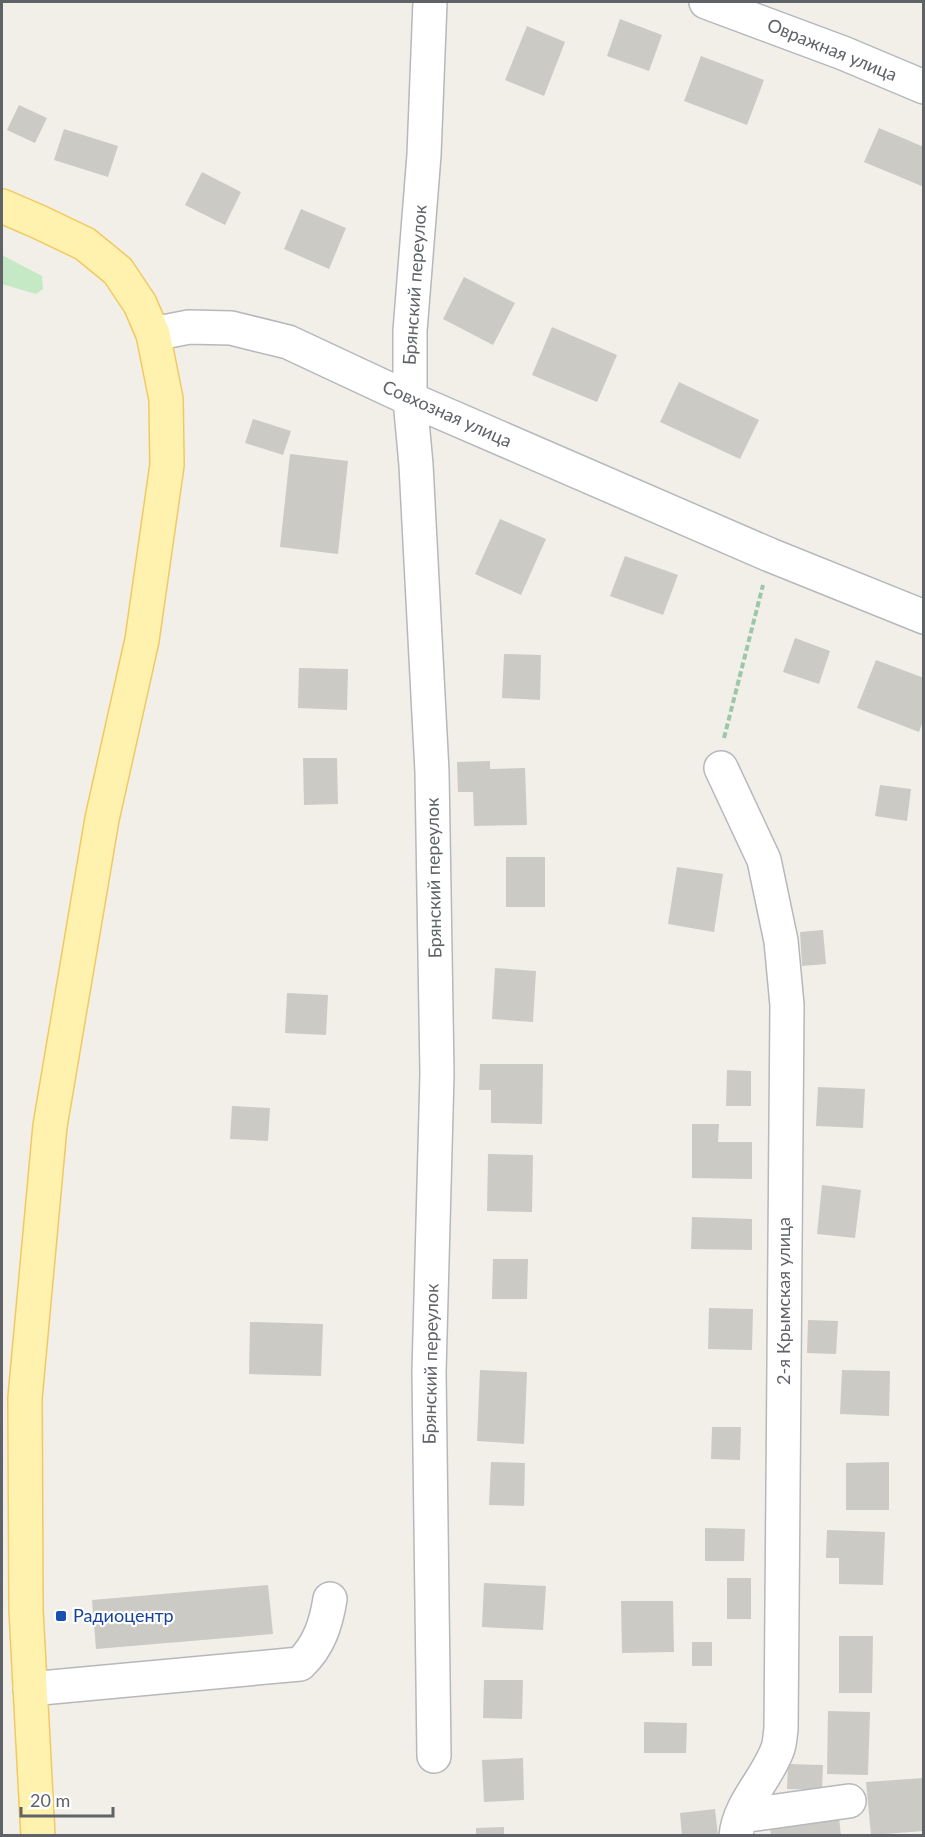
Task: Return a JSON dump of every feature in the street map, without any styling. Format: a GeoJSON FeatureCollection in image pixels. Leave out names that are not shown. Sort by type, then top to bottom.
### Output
{"type":"FeatureCollection","features":[{"type":"Feature","properties":{"kind":"main road"},"geometry":{"type":"LineString","coordinates":[[2,206],[85,244],[118,271],[140,304],[153,334],[166,399],[167,465],[142,640],[102,819],[50,1126],[25,1398],[26,1610],[38,1836]]}},
{"type":"Feature","properties":{"kind":"street","name":"Брянский переулок"},"geometry":{"type":"LineString","coordinates":[[430,2],[424,155],[410,331],[410,399],[416,465],[433,795],[437,1074],[429,1372],[434,1756]]}},
{"type":"Feature","properties":{"kind":"street","name":"Овражная улица"},"geometry":{"type":"LineString","coordinates":[[706,2],[843,53],[924,87]]}},
{"type":"Feature","properties":{"kind":"street","name":"Совхозная улица"},"geometry":{"type":"LineString","coordinates":[[153,334],[189,327],[231,328],[288,342],[410,399],[770,555],[924,617]]}},
{"type":"Feature","properties":{"kind":"street","name":"2-я Крымская улица"},"geometry":{"type":"LineString","coordinates":[[721,768],[764,860],[781,941],[787,1005],[781,1729],[779,1745],[774,1757],[739,1826]]}},
{"type":"Feature","properties":{"kind":"street"},"geometry":{"type":"LineString","coordinates":[[30,1689],[300,1664],[318,1641],[326,1622],[330,1599]]}},
{"type":"Feature","properties":{"kind":"street"},"geometry":{"type":"LineString","coordinates":[[739,1826],[849,1801]]}},
{"type":"Feature","properties":{"kind":"path"},"geometry":{"type":"LineString","coordinates":[[721,768],[726,729],[770,555]]}},
{"type":"Feature","properties":{"kind":"green space"},"geometry":{"type":"Polygon","coordinates":[[[2,255],[42,276],[43,289],[36,294],[2,284],[2,255]]]}},
{"type":"Feature","properties":{"kind":"building"},"geometry":{"type":"Polygon","coordinates":[[[620,19],[662,35],[649,71],[607,56],[620,19]]]}},
{"type":"Feature","properties":{"kind":"building"},"geometry":{"type":"Polygon","coordinates":[[[527,26],[565,42],[544,96],[505,80],[527,26]]]}},
{"type":"Feature","properties":{"kind":"building"},"geometry":{"type":"Polygon","coordinates":[[[701,56],[764,80],[747,125],[684,101],[701,56]]]}},
{"type":"Feature","properties":{"kind":"building"},"geometry":{"type":"Polygon","coordinates":[[[19,105],[47,118],[35,143],[7,130],[19,105]]]}},
{"type":"Feature","properties":{"kind":"building"},"geometry":{"type":"Polygon","coordinates":[[[879,128],[924,147],[924,187],[864,162],[879,128]]]}},
{"type":"Feature","properties":{"kind":"building"},"geometry":{"type":"Polygon","coordinates":[[[64,129],[118,146],[108,177],[54,160],[64,129]]]}},
{"type":"Feature","properties":{"kind":"building"},"geometry":{"type":"Polygon","coordinates":[[[202,172],[241,192],[225,225],[185,205],[202,172]]]}},
{"type":"Feature","properties":{"kind":"building"},"geometry":{"type":"Polygon","coordinates":[[[301,209],[346,228],[329,269],[284,249],[301,209]]]}},
{"type":"Feature","properties":{"kind":"building"},"geometry":{"type":"Polygon","coordinates":[[[464,277],[515,303],[493,345],[443,319],[464,277]]]}},
{"type":"Feature","properties":{"kind":"building"},"geometry":{"type":"Polygon","coordinates":[[[552,327],[617,355],[597,402],[532,375],[552,327]]]}},
{"type":"Feature","properties":{"kind":"building"},"geometry":{"type":"Polygon","coordinates":[[[679,382],[759,420],[740,459],[660,422],[679,382]]]}},
{"type":"Feature","properties":{"kind":"building"},"geometry":{"type":"Polygon","coordinates":[[[253,419],[291,431],[283,455],[245,443],[253,419]]]}},
{"type":"Feature","properties":{"kind":"building"},"geometry":{"type":"Polygon","coordinates":[[[290,454],[348,461],[338,554],[280,547],[290,454]]]}},
{"type":"Feature","properties":{"kind":"building"},"geometry":{"type":"Polygon","coordinates":[[[500,519],[546,539],[521,595],[475,574],[500,519]]]}},
{"type":"Feature","properties":{"kind":"building"},"geometry":{"type":"Polygon","coordinates":[[[625,556],[678,575],[663,615],[610,596],[625,556]]]}},
{"type":"Feature","properties":{"kind":"building"},"geometry":{"type":"Polygon","coordinates":[[[795,638],[830,651],[819,684],[783,672],[795,638]]]}},
{"type":"Feature","properties":{"kind":"building"},"geometry":{"type":"Polygon","coordinates":[[[504,654],[541,655],[540,700],[502,698],[504,654]]]}},
{"type":"Feature","properties":{"kind":"building"},"geometry":{"type":"Polygon","coordinates":[[[876,660],[924,678],[924,719],[919,732],[857,708],[876,660]]]}},
{"type":"Feature","properties":{"kind":"building"},"geometry":{"type":"Polygon","coordinates":[[[299,668],[348,669],[347,710],[298,708],[299,668]]]}},
{"type":"Feature","properties":{"kind":"building"},"geometry":{"type":"Polygon","coordinates":[[[303,758],[337,758],[338,804],[304,805],[303,758]]]}},
{"type":"Feature","properties":{"kind":"building"},"geometry":{"type":"Polygon","coordinates":[[[490,761],[490,769],[525,768],[527,825],[474,826],[473,792],[458,792],[457,762],[490,761]]]}},
{"type":"Feature","properties":{"kind":"building"},"geometry":{"type":"Polygon","coordinates":[[[880,785],[911,789],[907,821],[875,816],[880,785]]]}},
{"type":"Feature","properties":{"kind":"building"},"geometry":{"type":"Polygon","coordinates":[[[506,857],[545,857],[545,907],[506,907],[506,857]]]}},
{"type":"Feature","properties":{"kind":"building"},"geometry":{"type":"Polygon","coordinates":[[[677,867],[723,874],[714,932],[668,924],[677,867]]]}},
{"type":"Feature","properties":{"kind":"building"},"geometry":{"type":"Polygon","coordinates":[[[823,930],[826,964],[802,966],[800,932],[823,930]]]}},
{"type":"Feature","properties":{"kind":"building"},"geometry":{"type":"Polygon","coordinates":[[[495,968],[536,971],[533,1022],[492,1019],[495,968]]]}},
{"type":"Feature","properties":{"kind":"building"},"geometry":{"type":"Polygon","coordinates":[[[287,993],[328,995],[326,1035],[285,1033],[287,993]]]}},
{"type":"Feature","properties":{"kind":"building"},"geometry":{"type":"Polygon","coordinates":[[[480,1064],[543,1064],[542,1124],[491,1123],[491,1090],[479,1090],[480,1064]]]}},
{"type":"Feature","properties":{"kind":"building"},"geometry":{"type":"Polygon","coordinates":[[[727,1070],[751,1071],[751,1106],[726,1106],[727,1070]]]}},
{"type":"Feature","properties":{"kind":"building"},"geometry":{"type":"Polygon","coordinates":[[[818,1087],[865,1089],[863,1128],[816,1126],[818,1087]]]}},
{"type":"Feature","properties":{"kind":"building"},"geometry":{"type":"Polygon","coordinates":[[[232,1106],[270,1108],[268,1141],[230,1139],[232,1106]]]}},
{"type":"Feature","properties":{"kind":"building"},"geometry":{"type":"Polygon","coordinates":[[[692,1124],[719,1124],[718,1142],[752,1142],[752,1179],[692,1178],[692,1124]]]}},
{"type":"Feature","properties":{"kind":"building"},"geometry":{"type":"Polygon","coordinates":[[[488,1154],[533,1155],[532,1212],[487,1211],[488,1154]]]}},
{"type":"Feature","properties":{"kind":"building"},"geometry":{"type":"Polygon","coordinates":[[[822,1185],[861,1190],[855,1238],[817,1234],[822,1185]]]}},
{"type":"Feature","properties":{"kind":"building"},"geometry":{"type":"Polygon","coordinates":[[[692,1217],[752,1219],[752,1250],[691,1249],[692,1217]]]}},
{"type":"Feature","properties":{"kind":"building"},"geometry":{"type":"Polygon","coordinates":[[[493,1259],[528,1259],[527,1299],[492,1299],[493,1259]]]}},
{"type":"Feature","properties":{"kind":"building"},"geometry":{"type":"Polygon","coordinates":[[[709,1308],[753,1309],[752,1350],[708,1349],[709,1308]]]}},
{"type":"Feature","properties":{"kind":"building"},"geometry":{"type":"Polygon","coordinates":[[[808,1320],[838,1321],[836,1354],[807,1353],[808,1320]]]}},
{"type":"Feature","properties":{"kind":"building"},"geometry":{"type":"Polygon","coordinates":[[[250,1322],[323,1324],[321,1376],[249,1374],[250,1322]]]}},
{"type":"Feature","properties":{"kind":"building"},"geometry":{"type":"Polygon","coordinates":[[[480,1370],[527,1372],[524,1444],[477,1441],[480,1370]]]}},
{"type":"Feature","properties":{"kind":"building"},"geometry":{"type":"Polygon","coordinates":[[[842,1370],[890,1371],[889,1416],[840,1414],[842,1370]]]}},
{"type":"Feature","properties":{"kind":"building"},"geometry":{"type":"Polygon","coordinates":[[[712,1427],[741,1427],[740,1460],[711,1459],[712,1427]]]}},
{"type":"Feature","properties":{"kind":"building"},"geometry":{"type":"Polygon","coordinates":[[[491,1462],[525,1463],[524,1506],[489,1505],[491,1462]]]}},
{"type":"Feature","properties":{"kind":"building"},"geometry":{"type":"Polygon","coordinates":[[[889,1462],[889,1510],[846,1510],[846,1463],[889,1462]]]}},
{"type":"Feature","properties":{"kind":"building"},"geometry":{"type":"Polygon","coordinates":[[[705,1528],[745,1529],[744,1561],[705,1561],[705,1528]]]}},
{"type":"Feature","properties":{"kind":"building"},"geometry":{"type":"Polygon","coordinates":[[[827,1530],[885,1532],[883,1585],[839,1584],[839,1558],[826,1558],[827,1530]]]}},
{"type":"Feature","properties":{"kind":"building"},"geometry":{"type":"Polygon","coordinates":[[[727,1578],[751,1578],[751,1619],[727,1619],[727,1578]]]}},
{"type":"Feature","properties":{"kind":"building"},"geometry":{"type":"Polygon","coordinates":[[[484,1583],[546,1586],[543,1630],[482,1627],[484,1583]]]}},
{"type":"Feature","properties":{"kind":"building"},"geometry":{"type":"Polygon","coordinates":[[[268,1585],[273,1634],[96,1649],[92,1600],[268,1585]]]}},
{"type":"Feature","properties":{"kind":"building"},"geometry":{"type":"Polygon","coordinates":[[[621,1601],[673,1601],[674,1652],[622,1653],[621,1601]]]}},
{"type":"Feature","properties":{"kind":"building"},"geometry":{"type":"Polygon","coordinates":[[[839,1636],[873,1636],[872,1693],[839,1693],[839,1636]]]}},
{"type":"Feature","properties":{"kind":"building"},"geometry":{"type":"Polygon","coordinates":[[[692,1642],[712,1642],[712,1666],[692,1666],[692,1642]]]}},
{"type":"Feature","properties":{"kind":"building"},"geometry":{"type":"Polygon","coordinates":[[[484,1680],[523,1680],[522,1719],[483,1718],[484,1680]]]}},
{"type":"Feature","properties":{"kind":"building"},"geometry":{"type":"Polygon","coordinates":[[[828,1711],[870,1712],[868,1775],[827,1774],[828,1711]]]}},
{"type":"Feature","properties":{"kind":"building"},"geometry":{"type":"Polygon","coordinates":[[[644,1722],[687,1723],[686,1753],[644,1753],[644,1722]]]}},
{"type":"Feature","properties":{"kind":"building"},"geometry":{"type":"Polygon","coordinates":[[[523,1758],[524,1800],[484,1802],[482,1760],[523,1758]]]}},
{"type":"Feature","properties":{"kind":"building"},"geometry":{"type":"Polygon","coordinates":[[[788,1764],[823,1765],[822,1790],[787,1789],[788,1764]]]}},
{"type":"Feature","properties":{"kind":"building"},"geometry":{"type":"Polygon","coordinates":[[[924,1778],[924,1831],[871,1835],[866,1782],[924,1778]]]}},
{"type":"Feature","properties":{"kind":"building"},"geometry":{"type":"Polygon","coordinates":[[[715,1809],[718,1836],[682,1836],[680,1813],[715,1809]]]}},
{"type":"Feature","properties":{"kind":"building"},"geometry":{"type":"Polygon","coordinates":[[[839,1818],[841,1836],[771,1836],[770,1828],[839,1818]]]}},
{"type":"Feature","properties":{"kind":"building"},"geometry":{"type":"Polygon","coordinates":[[[504,1827],[504,1836],[476,1836],[476,1828],[504,1827]]]}},
{"type":"Feature","properties":{"kind":"place","name":"Радиоцентр"},"geometry":{"type":"Point","coordinates":[61,1616]}}]}
